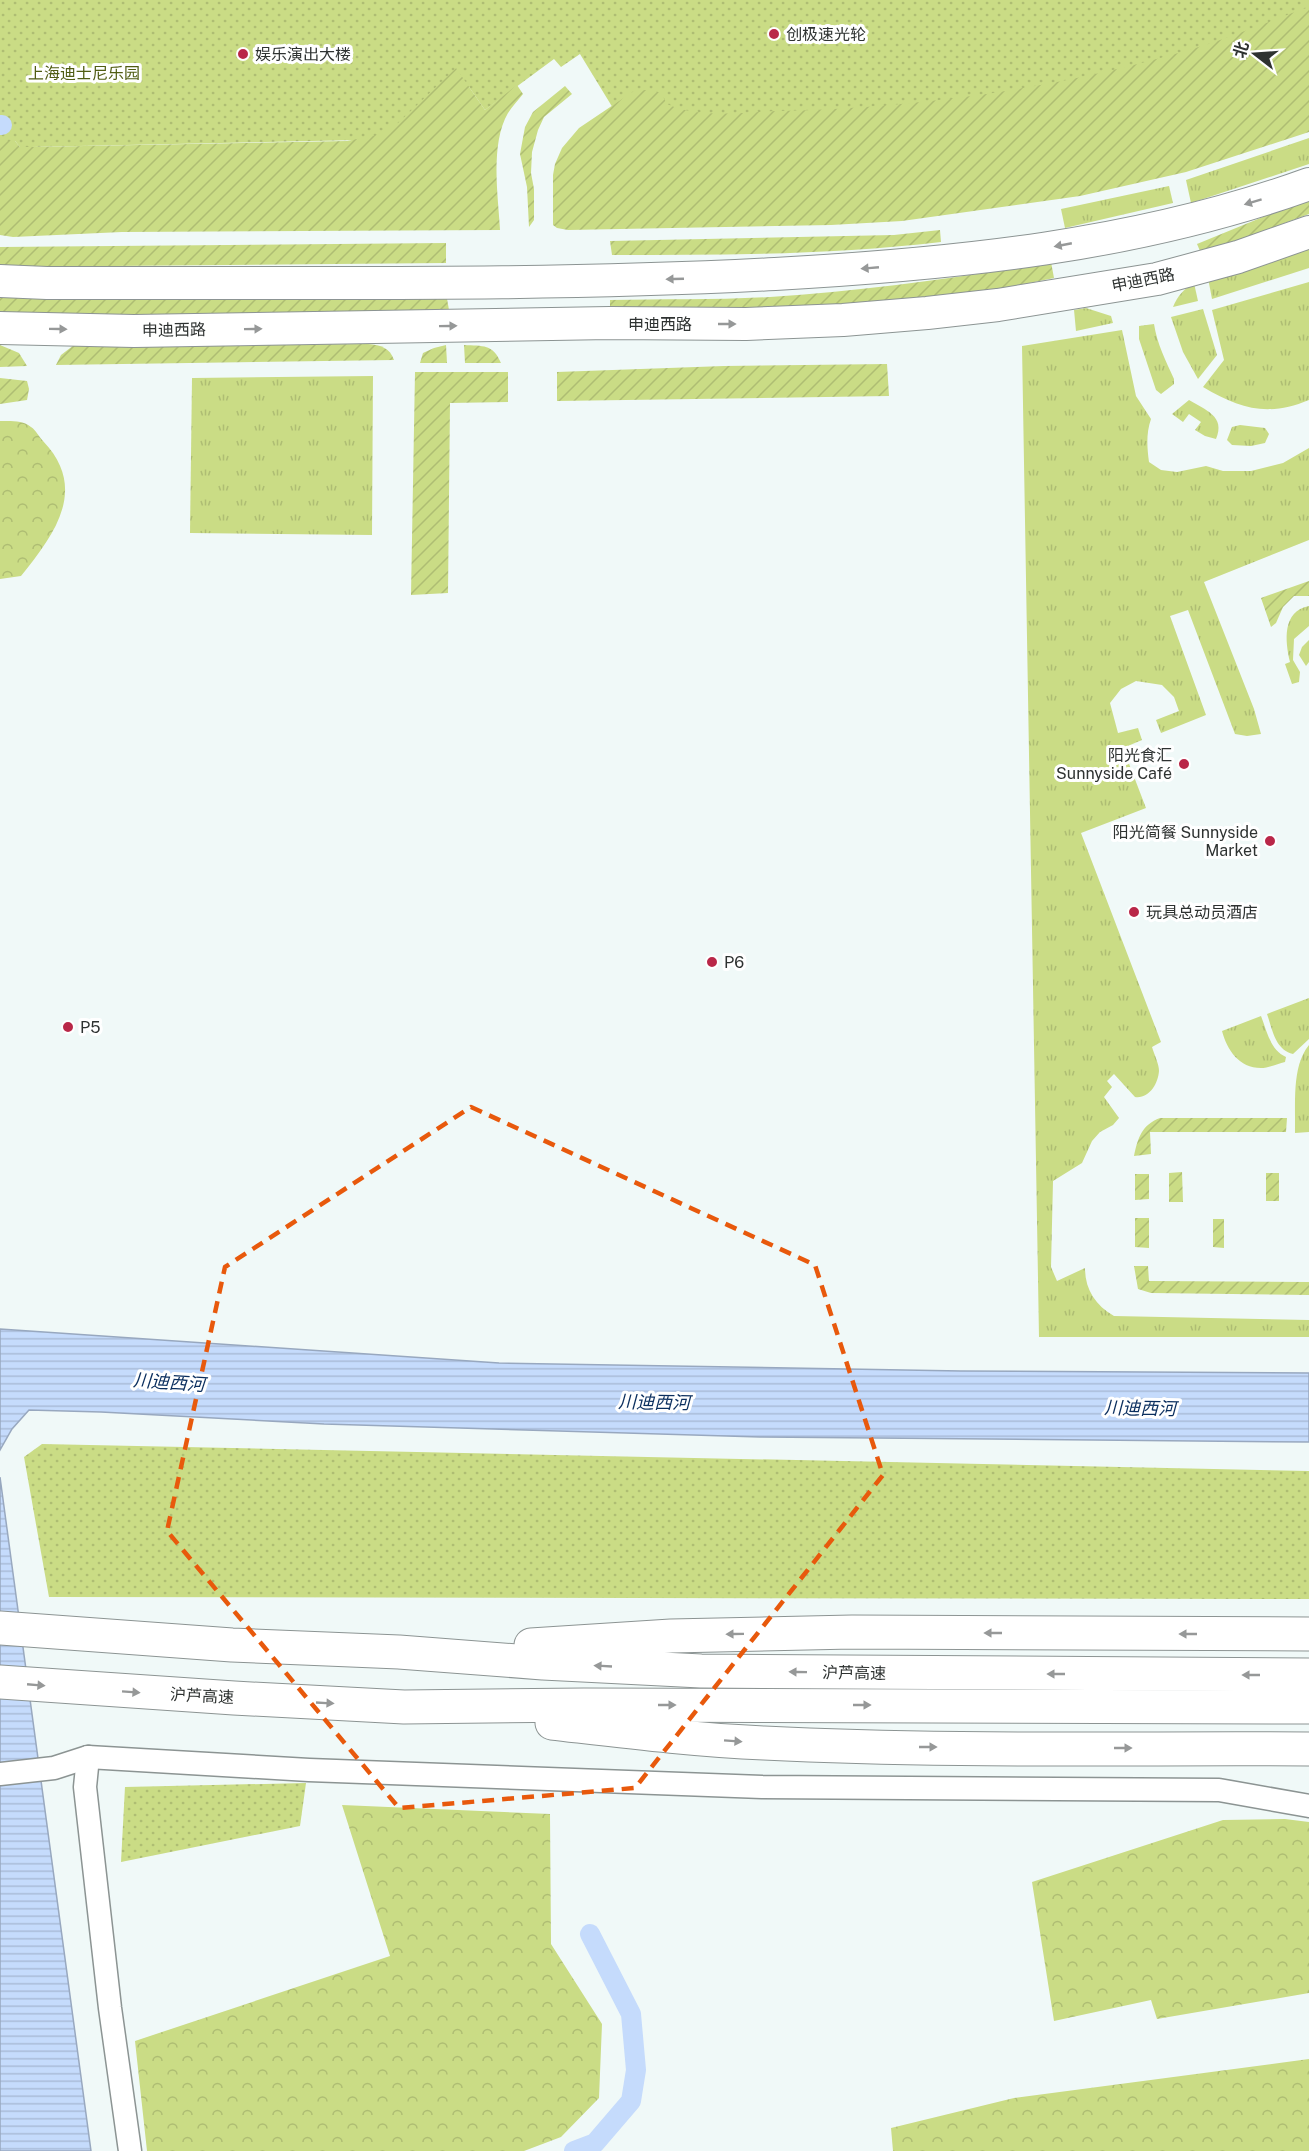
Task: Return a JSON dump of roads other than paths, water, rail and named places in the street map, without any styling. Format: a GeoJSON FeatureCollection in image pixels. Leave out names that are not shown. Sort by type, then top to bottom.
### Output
{"type":"FeatureCollection","features":[{"type":"Feature","properties":{"kind":"highway","name":"沪芦高速"},"geometry":{"type":"LineString","coordinates":[[0,1628],[232,1645],[399,1652],[543,1663],[701,1671],[1309,1675]]}},
{"type":"Feature","properties":{"kind":"highway","name":"沪芦高速"},"geometry":{"type":"LineString","coordinates":[[399,1652],[732,1634],[864,1632],[1309,1634]]}},
{"type":"Feature","properties":{"kind":"highway","name":"沪芦高速"},"geometry":{"type":"LineString","coordinates":[[0,1682],[404,1707],[660,1735],[761,1743],[861,1747],[1309,1749]]}},
{"type":"Feature","properties":{"kind":"highway","name":"沪芦高速"},"geometry":{"type":"LineString","coordinates":[[404,1707],[595,1705],[1309,1707]]}},
{"type":"Feature","properties":{"kind":"street"},"geometry":{"type":"LineString","coordinates":[[0,281],[602,281],[850,270],[977,259],[1047,248],[1185,222],[1309,184]]}},
{"type":"Feature","properties":{"kind":"street","name":"申迪西路"},"geometry":{"type":"LineString","coordinates":[[0,328],[134,331],[610,323],[746,324],[843,320],[998,305],[1157,279],[1238,257],[1309,232]]}},
{"type":"Feature","properties":{"kind":"street"},"geometry":{"type":"LineString","coordinates":[[88,1757],[85,1787],[110,2008],[130,2151]]}},
{"type":"Feature","properties":{"kind":"street"},"geometry":{"type":"LineString","coordinates":[[0,1774],[54,1768],[88,1757],[309,1770],[762,1787],[1219,1790],[1309,1806]]}},
{"type":"Feature","properties":{"kind":"water","name":"川迪西河"},"geometry":{"type":"Polygon","coordinates":[[[0,1329],[499,1363],[961,1371],[1309,1373],[1309,1442],[760,1437],[324,1424],[29,1410],[12,1429],[0,1450],[0,1329]]]}},
{"type":"Feature","properties":{"kind":"water"},"geometry":{"type":"Polygon","coordinates":[[[0,1477],[91,2151],[0,2151],[0,1477]]]}},
{"type":"Feature","properties":{"kind":"waterway"},"geometry":{"type":"LineString","coordinates":[[574,2151],[595,2143],[631,2101],[636,2070],[631,2014],[590,1934]]}},
{"type":"Feature","properties":{"kind":"place","name":"创极速光轮"},"geometry":{"type":"Point","coordinates":[774,34]}},
{"type":"Feature","properties":{"kind":"place","name":"娱乐演出大楼"},"geometry":{"type":"Point","coordinates":[243,54]}},
{"type":"Feature","properties":{"kind":"place","name":"阳光食汇 Sunnyside Café"},"geometry":{"type":"Point","coordinates":[1184,764]}},
{"type":"Feature","properties":{"kind":"place","name":"阳光简餐 Sunnyside Market"},"geometry":{"type":"Point","coordinates":[1270,841]}},
{"type":"Feature","properties":{"kind":"place","name":"玩具总动员酒店"},"geometry":{"type":"Point","coordinates":[1134,912]}},
{"type":"Feature","properties":{"kind":"place","name":"P6"},"geometry":{"type":"Point","coordinates":[712,962]}},
{"type":"Feature","properties":{"kind":"place","name":"P5"},"geometry":{"type":"Point","coordinates":[68,1027]}},
{"type":"Feature","properties":{"kind":"park label","name":"上海迪士尼乐园"},"geometry":{"type":"Point","coordinates":[84,73]}}]}
